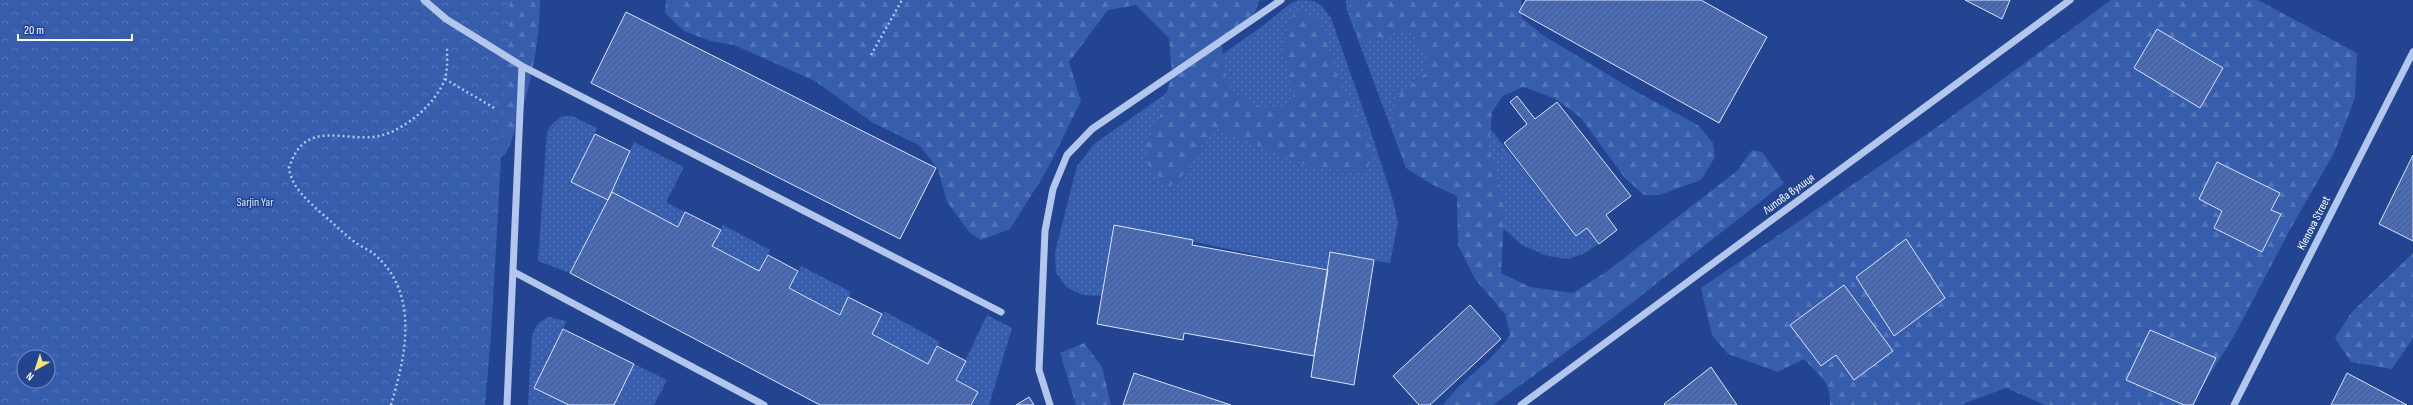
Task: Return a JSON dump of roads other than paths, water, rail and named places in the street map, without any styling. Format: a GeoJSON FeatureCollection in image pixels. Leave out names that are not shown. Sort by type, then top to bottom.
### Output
{"type":"FeatureCollection","features":[{"type":"Feature","properties":{"kind":"street"},"geometry":{"type":"LineString","coordinates":[[424,0],[446,19],[522,66],[1001,312]]}},
{"type":"Feature","properties":{"kind":"street"},"geometry":{"type":"LineString","coordinates":[[1050,405],[1039,370],[1045,231],[1053,189],[1067,155],[1097,125],[1281,0]]}},
{"type":"Feature","properties":{"kind":"street","name":"Липова вулиця"},"geometry":{"type":"LineString","coordinates":[[1521,405],[2070,0]]}},
{"type":"Feature","properties":{"kind":"street","name":"Klenova Street"},"geometry":{"type":"LineString","coordinates":[[2234,405],[2413,52]]}},
{"type":"Feature","properties":{"kind":"street"},"geometry":{"type":"LineString","coordinates":[[507,405],[522,66]]}},
{"type":"Feature","properties":{"kind":"street"},"geometry":{"type":"LineString","coordinates":[[514,272],[764,405]]}},
{"type":"Feature","properties":{"kind":"park label","name":"Sarjin Yar"},"geometry":{"type":"Point","coordinates":[255,202]}}]}
